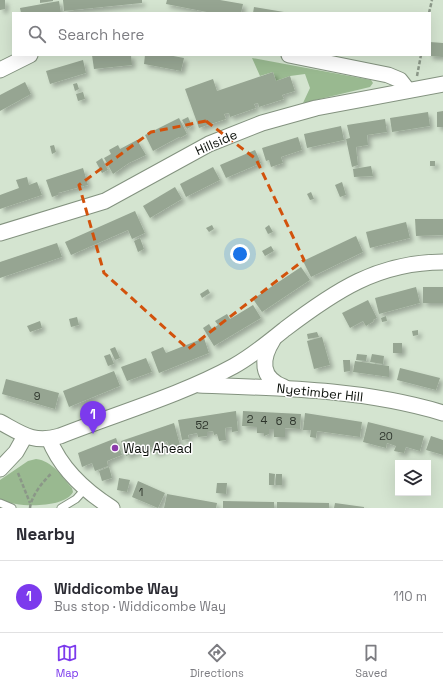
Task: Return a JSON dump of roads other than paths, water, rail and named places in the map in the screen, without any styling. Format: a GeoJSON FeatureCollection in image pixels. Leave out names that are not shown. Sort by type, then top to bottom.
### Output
{"type":"FeatureCollection","features":[{"type":"Feature","properties":{"kind":"street"},"geometry":{"type":"LineString","coordinates":[[0,70],[28,56]]}},
{"type":"Feature","properties":{"kind":"street"},"geometry":{"type":"LineString","coordinates":[[294,56],[388,75],[400,80],[411,89]]}},
{"type":"Feature","properties":{"kind":"street","name":"Hillside"},"geometry":{"type":"LineString","coordinates":[[0,233],[105,200],[209,144],[262,124],[316,108],[443,84]]}},
{"type":"Feature","properties":{"kind":"street"},"geometry":{"type":"LineString","coordinates":[[0,422],[25,436],[39,440],[49,440],[196,384],[235,365],[334,294],[374,274],[412,263],[443,262]]}},
{"type":"Feature","properties":{"kind":"street"},"geometry":{"type":"LineString","coordinates":[[275,337],[266,355],[265,368],[272,381],[285,387]]}},
{"type":"Feature","properties":{"kind":"street","name":"Nyetimber Hill"},"geometry":{"type":"LineString","coordinates":[[196,384],[319,389],[361,396],[443,414]]}},
{"type":"Feature","properties":{"kind":"street"},"geometry":{"type":"LineString","coordinates":[[0,469],[13,456],[25,436]]}},
{"type":"Feature","properties":{"kind":"street"},"geometry":{"type":"LineString","coordinates":[[49,440],[54,452],[64,466],[85,489],[112,508]]}},
{"type":"Feature","properties":{"kind":"lane"},"geometry":{"type":"LineString","coordinates":[[61,508],[76,499],[85,489]]}},
{"type":"Feature","properties":{"kind":"lane"},"geometry":{"type":"LineString","coordinates":[[0,503],[12,508]]}},
{"type":"Feature","properties":{"kind":"place","name":"Widdicombe Way"},"geometry":{"type":"Point","coordinates":[93,434]}},
{"type":"Feature","properties":{"kind":"place","name":"Way Ahead"},"geometry":{"type":"Point","coordinates":[115,448]}}]}
